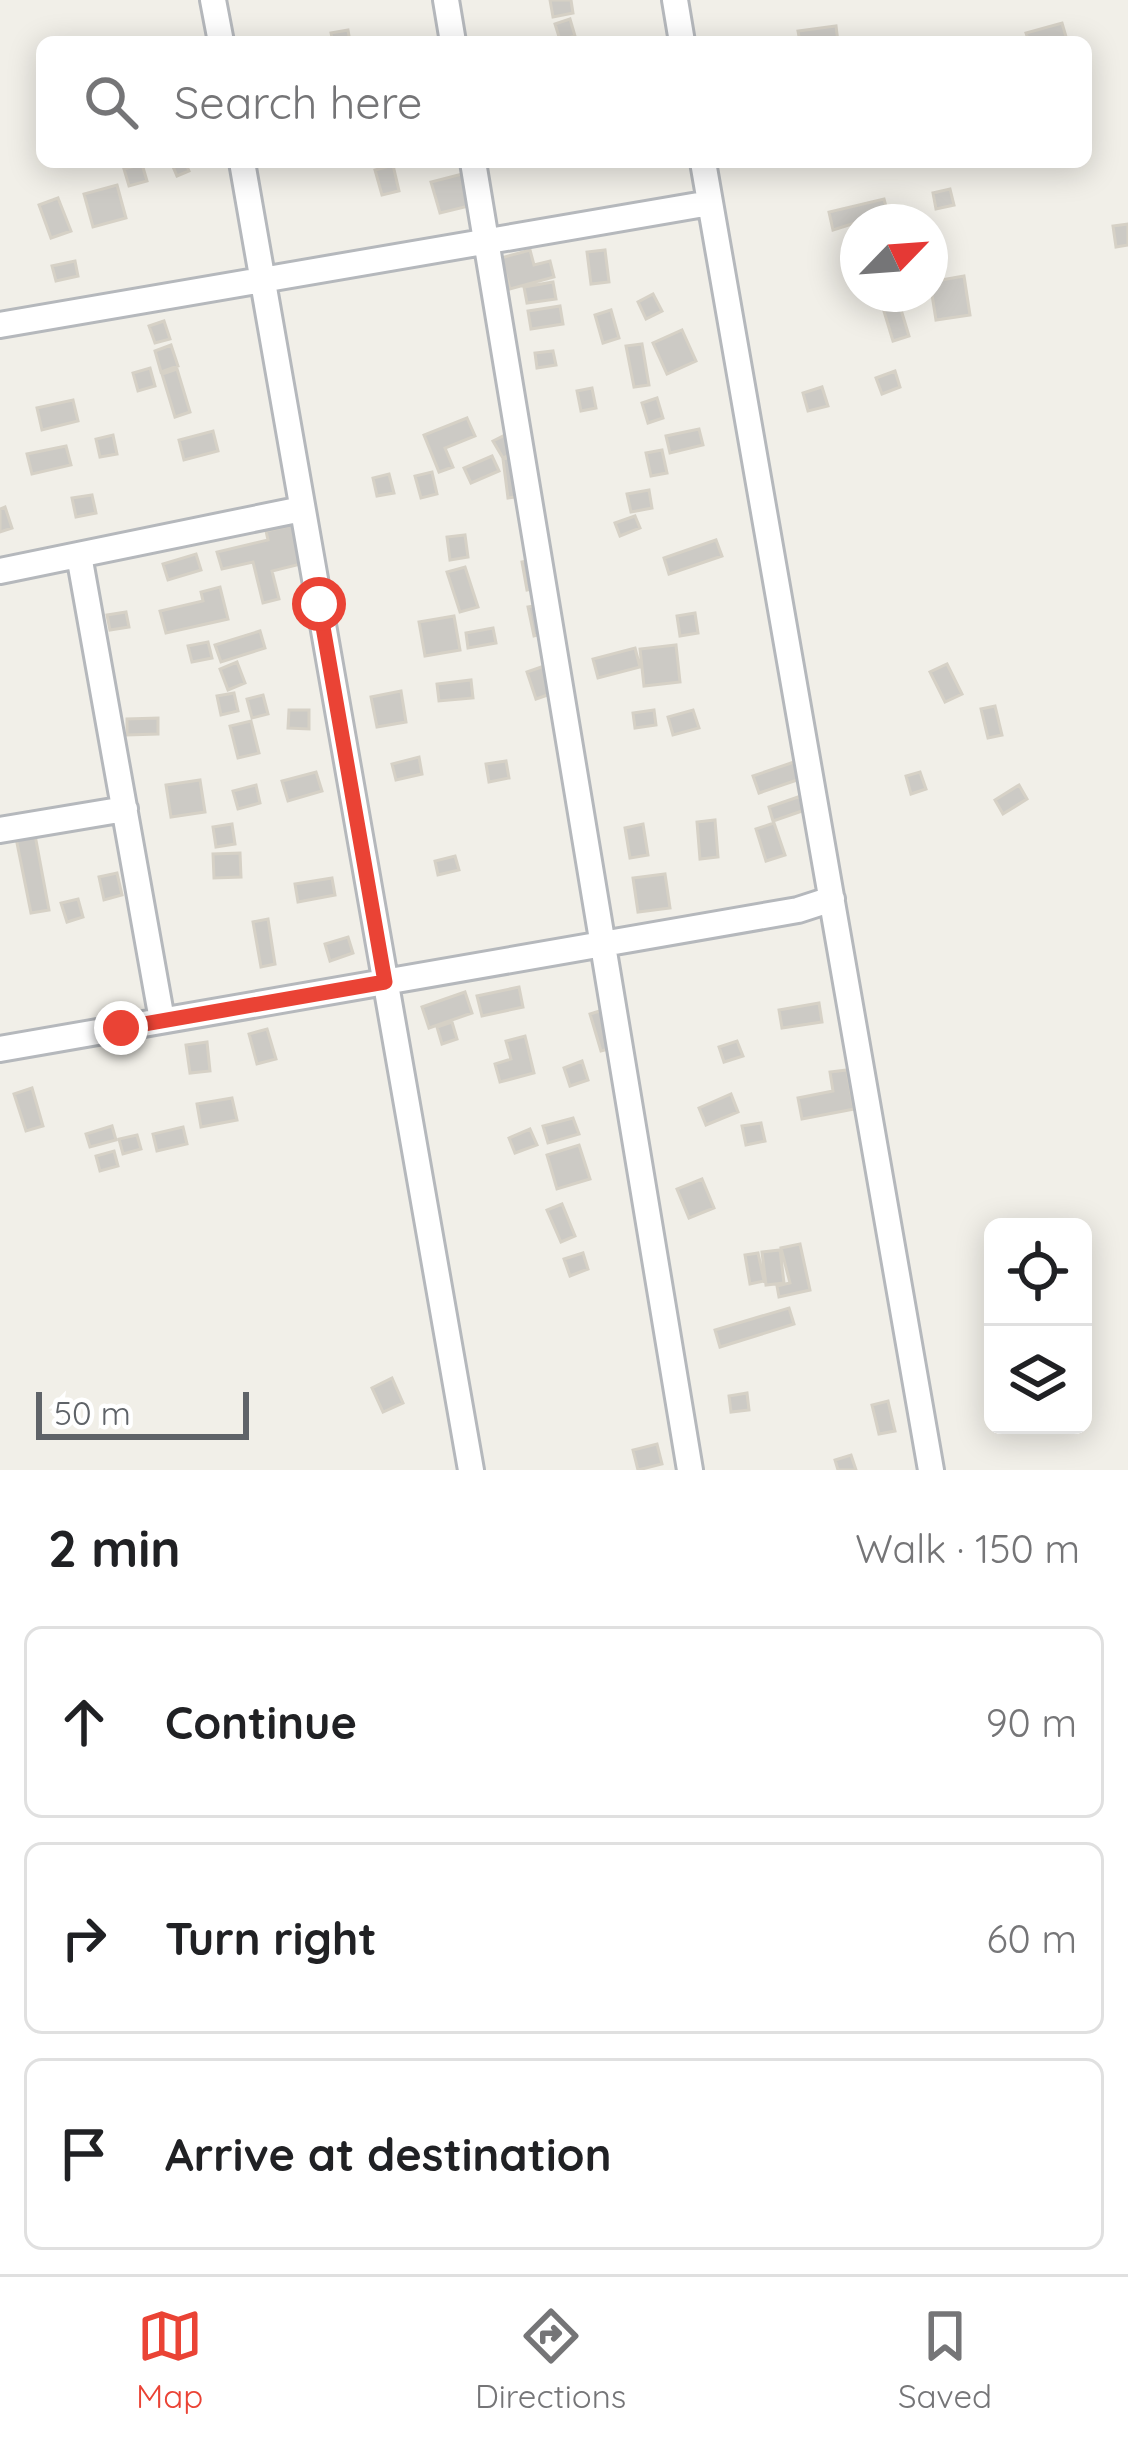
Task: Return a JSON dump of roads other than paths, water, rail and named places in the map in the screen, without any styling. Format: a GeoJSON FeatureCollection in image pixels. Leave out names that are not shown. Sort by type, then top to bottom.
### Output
{"type":"FeatureCollection","features":[{"type":"Feature","properties":{"kind":"street"},"geometry":{"type":"LineString","coordinates":[[213,0],[220,36]]}},
{"type":"Feature","properties":{"kind":"street"},"geometry":{"type":"LineString","coordinates":[[446,0],[452,36]]}},
{"type":"Feature","properties":{"kind":"street"},"geometry":{"type":"LineString","coordinates":[[675,0],[681,36]]}},
{"type":"Feature","properties":{"kind":"street"},"geometry":{"type":"LineString","coordinates":[[243,168],[470,1470]]}},
{"type":"Feature","properties":{"kind":"street"},"geometry":{"type":"LineString","coordinates":[[474,168],[690,1470]]}},
{"type":"Feature","properties":{"kind":"street"},"geometry":{"type":"LineString","coordinates":[[704,168],[931,1470]]}},
{"type":"Feature","properties":{"kind":"street"},"geometry":{"type":"LineString","coordinates":[[0,325],[710,203]]}},
{"type":"Feature","properties":{"kind":"street"},"geometry":{"type":"LineString","coordinates":[[0,571],[302,509]]}},
{"type":"Feature","properties":{"kind":"street"},"geometry":{"type":"LineString","coordinates":[[80,555],[162,1020]]}},
{"type":"Feature","properties":{"kind":"street"},"geometry":{"type":"LineString","coordinates":[[0,830],[125,809]]}},
{"type":"Feature","properties":{"kind":"street"},"geometry":{"type":"LineString","coordinates":[[0,1048],[798,910],[832,899]]}}]}
